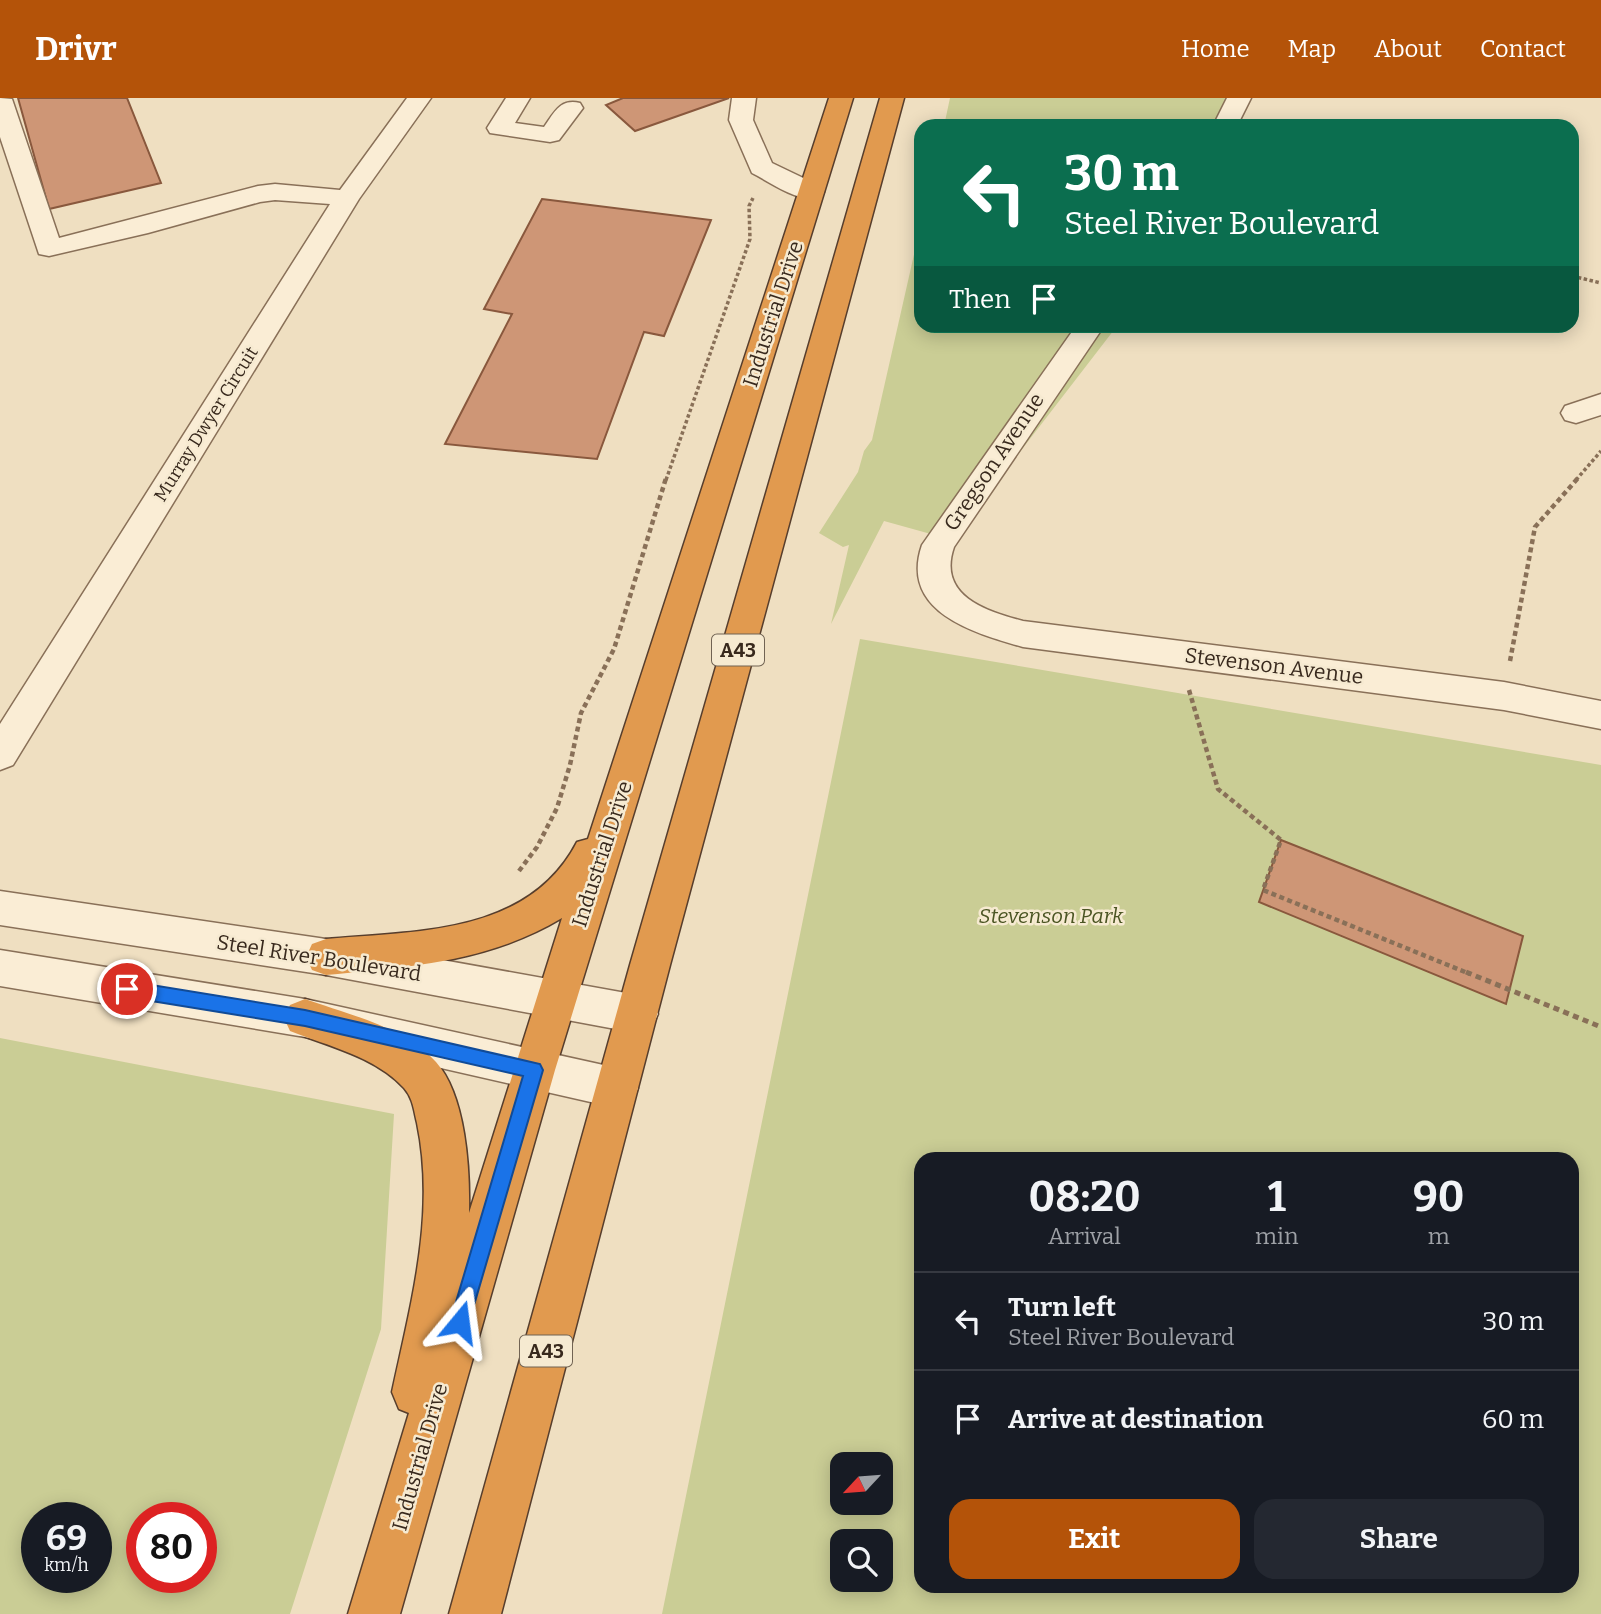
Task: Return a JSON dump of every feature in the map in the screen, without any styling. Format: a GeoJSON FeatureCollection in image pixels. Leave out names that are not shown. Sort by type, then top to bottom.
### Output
{"type":"FeatureCollection","features":[{"type":"Feature","properties":{"kind":"highway","name":"Industrial Drive"},"geometry":{"type":"LineString","coordinates":[[372,1614],[534,1070],[841,98]]}},
{"type":"Feature","properties":{"kind":"highway","name":"A43"},"geometry":{"type":"LineString","coordinates":[[475,1614],[636,1014],[892,98]]}},
{"type":"Feature","properties":{"kind":"highway"},"geometry":{"type":"LineString","coordinates":[[326,957],[463,942],[528,919],[551,905],[577,880],[621,797]]}},
{"type":"Feature","properties":{"kind":"highway"},"geometry":{"type":"LineString","coordinates":[[305,1018],[376,1045],[405,1063],[429,1087],[443,1135],[447,1186],[445,1250],[372,1614]]}},
{"type":"Feature","properties":{"kind":"street","name":"Murray Dwyer Circuit"},"geometry":{"type":"LineString","coordinates":[[0,755],[347,198],[419,98]]}},
{"type":"Feature","properties":{"kind":"street"},"geometry":{"type":"LineString","coordinates":[[518,98],[499,128],[550,135],[571,108]]}},
{"type":"Feature","properties":{"kind":"street"},"geometry":{"type":"LineString","coordinates":[[744,98],[741,120],[761,167],[811,192]]}},
{"type":"Feature","properties":{"kind":"street"},"geometry":{"type":"LineString","coordinates":[[1228,119],[1239,98]]}},
{"type":"Feature","properties":{"kind":"street"},"geometry":{"type":"LineString","coordinates":[[0,99],[49,248],[139,227],[258,194],[275,192],[347,198]]}},
{"type":"Feature","properties":{"kind":"street","name":"Gregson Avenue"},"geometry":{"type":"LineString","coordinates":[[952,605],[937,584],[933,566],[937,545],[1085,333]]}},
{"type":"Feature","properties":{"kind":"street","name":"Stevenson Avenue"},"geometry":{"type":"LineString","coordinates":[[952,605],[979,622],[1023,634],[1504,696],[1601,715]]}},
{"type":"Feature","properties":{"kind":"street","name":"Steel River Boulevard"},"geometry":{"type":"LineString","coordinates":[[0,908],[326,957],[636,1014]]}},
{"type":"Feature","properties":{"kind":"street"},"geometry":{"type":"LineString","coordinates":[[0,968],[305,1018],[617,1088]]}},
{"type":"Feature","properties":{"kind":"path"},"geometry":{"type":"LineString","coordinates":[[517,874],[538,850],[546,833],[562,794],[583,705],[605,670],[614,649],[678,440],[750,239],[749,206],[761,167]]}},
{"type":"Feature","properties":{"kind":"path"},"geometry":{"type":"LineString","coordinates":[[1579,278],[1601,283]]}},
{"type":"Feature","properties":{"kind":"path"},"geometry":{"type":"LineString","coordinates":[[1504,696],[1535,527],[1601,451]]}},
{"type":"Feature","properties":{"kind":"path"},"geometry":{"type":"LineString","coordinates":[[1183,654],[1186,682],[1218,789],[1282,840],[1263,890],[1601,1027]]}},
{"type":"Feature","properties":{"kind":"green space"},"geometry":{"type":"Polygon","coordinates":[[[950,98],[1241,98],[1237,119],[946,119],[950,98]]]}},
{"type":"Feature","properties":{"kind":"green space"},"geometry":{"type":"Polygon","coordinates":[[[914,254],[914,333],[1112,333],[1003,474],[938,536],[884,521],[831,624],[849,545],[843,547],[819,533],[858,472],[864,451],[872,440],[914,254]]]}},
{"type":"Feature","properties":{"kind":"green space","name":"Stevenson Park"},"geometry":{"type":"Polygon","coordinates":[[[860,639],[1601,765],[1601,1614],[662,1614],[860,639]]]}},
{"type":"Feature","properties":{"kind":"green space"},"geometry":{"type":"Polygon","coordinates":[[[0,1038],[394,1114],[381,1329],[290,1614],[0,1614],[0,1038]]]}},
{"type":"Feature","properties":{"kind":"building"},"geometry":{"type":"Polygon","coordinates":[[[18,98],[127,98],[161,183],[49,209],[18,98]]]}},
{"type":"Feature","properties":{"kind":"building"},"geometry":{"type":"Polygon","coordinates":[[[623,98],[729,98],[635,131],[606,105],[623,98]]]}},
{"type":"Feature","properties":{"kind":"building"},"geometry":{"type":"Polygon","coordinates":[[[542,199],[711,220],[664,336],[644,332],[597,459],[445,444],[512,314],[484,309],[542,199]]]}},
{"type":"Feature","properties":{"kind":"building"},"geometry":{"type":"Polygon","coordinates":[[[1281,840],[1523,936],[1506,1004],[1259,902],[1281,840]]]}},
{"type":"Feature","properties":{"kind":"route"},"geometry":{"type":"LineString","coordinates":[[127,989],[305,1018],[534,1070],[460,1322]]}}]}
